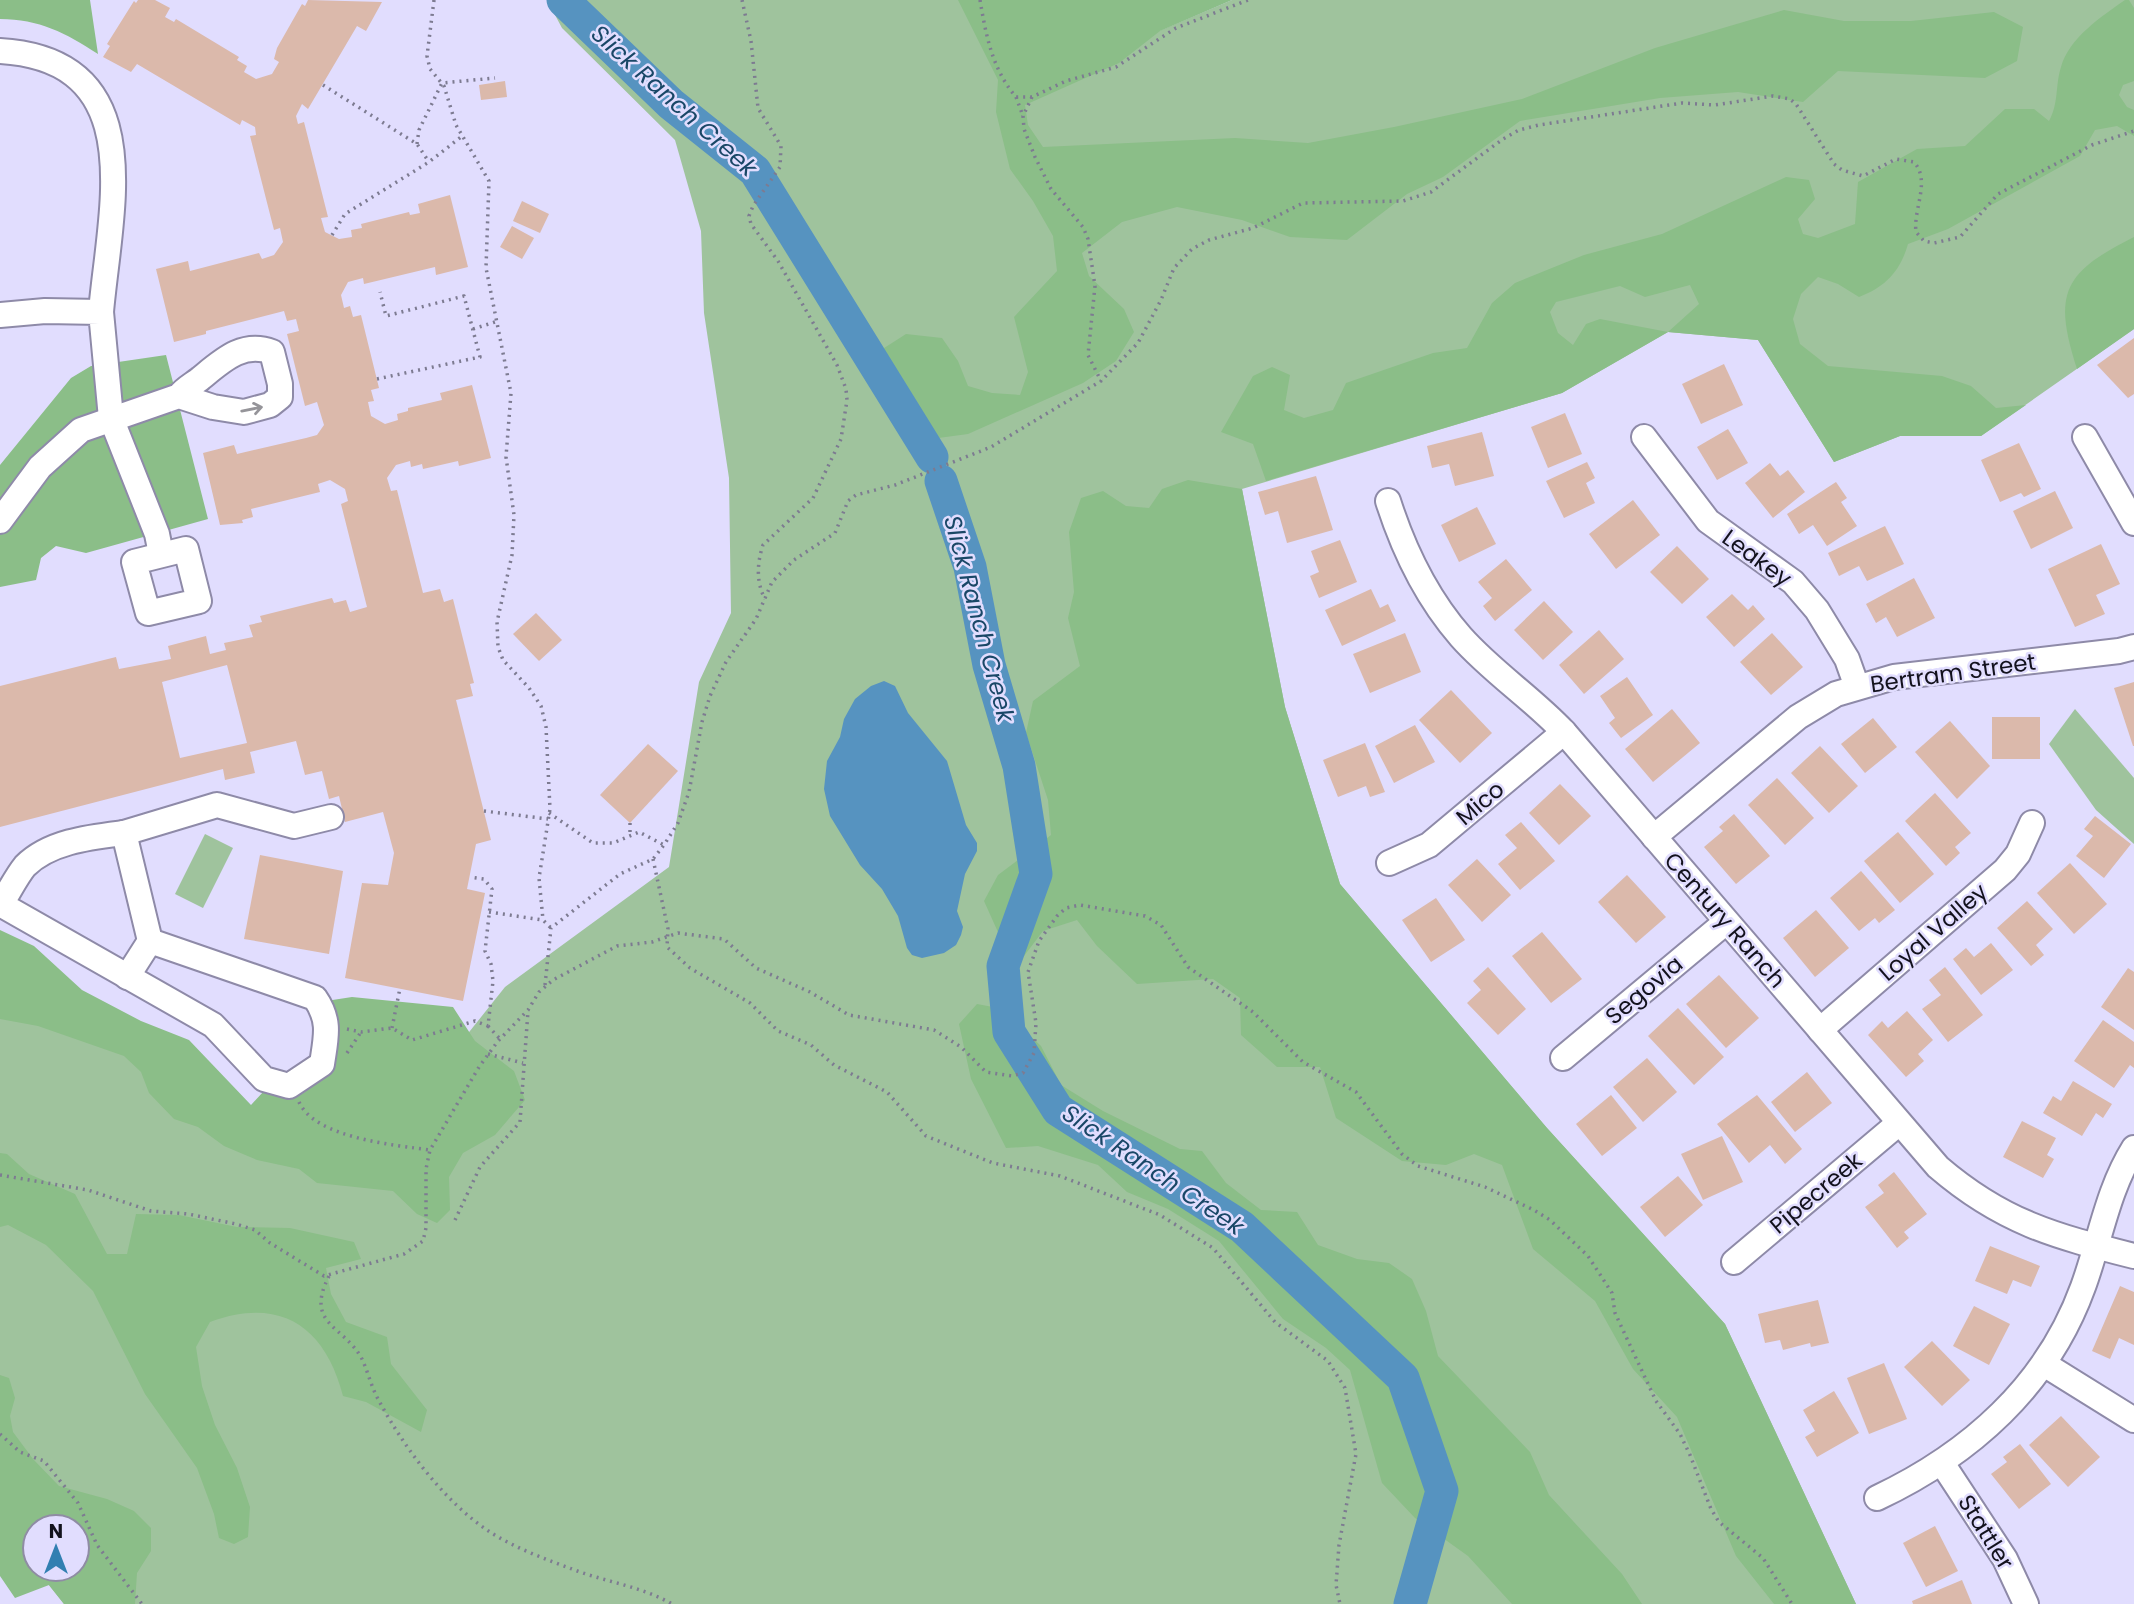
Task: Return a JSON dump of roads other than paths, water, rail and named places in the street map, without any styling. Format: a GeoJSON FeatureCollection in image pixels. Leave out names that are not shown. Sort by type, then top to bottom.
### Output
{"type":"FeatureCollection","features":[{"type":"Feature","properties":{"kind":"street"},"geometry":{"type":"LineString","coordinates":[[0,51],[23,52],[66,68],[96,100],[107,124],[114,164],[101,312],[111,418],[157,534],[161,554]]}},
{"type":"Feature","properties":{"kind":"street"},"geometry":{"type":"LineString","coordinates":[[0,314],[101,312]]}},
{"type":"Feature","properties":{"kind":"street"},"geometry":{"type":"LineString","coordinates":[[0,521],[40,467],[61,444],[80,430],[179,396]]}},
{"type":"Feature","properties":{"kind":"street","name":"Leakey"},"geometry":{"type":"LineString","coordinates":[[1644,437],[1707,521],[1793,582],[1817,610],[1847,659],[1857,687]]}},
{"type":"Feature","properties":{"kind":"street"},"geometry":{"type":"LineString","coordinates":[[2085,437],[2134,523]]}},
{"type":"Feature","properties":{"kind":"street","name":"Century Ranch"},"geometry":{"type":"LineString","coordinates":[[1388,501],[1411,562],[1438,606],[1462,637],[1534,700],[1564,732],[1938,1167],[1988,1205],[2045,1232],[2134,1256]]}},
{"type":"Feature","properties":{"kind":"street","name":"Bertram Street"},"geometry":{"type":"LineString","coordinates":[[1654,837],[1798,717],[1836,694],[1894,677],[2105,653],[2134,647]]}},
{"type":"Feature","properties":{"kind":"street","name":"Mico"},"geometry":{"type":"LineString","coordinates":[[1389,863],[1429,845],[1564,732]]}},
{"type":"Feature","properties":{"kind":"street"},"geometry":{"type":"LineString","coordinates":[[150,941],[315,999],[325,1012],[328,1026],[322,1064],[292,1085],[264,1079],[213,1025],[0,904],[25,867],[41,854],[78,839],[124,832],[217,805],[294,826],[331,817]]}},
{"type":"Feature","properties":{"kind":"street","name":"Loyal Valley"},"geometry":{"type":"LineString","coordinates":[[1820,1030],[2005,870],[2018,854],[2032,823]]}},
{"type":"Feature","properties":{"kind":"street"},"geometry":{"type":"LineString","coordinates":[[124,832],[150,941],[127,977]]}},
{"type":"Feature","properties":{"kind":"street","name":"Segovia"},"geometry":{"type":"LineString","coordinates":[[1563,1058],[1726,922]]}},
{"type":"Feature","properties":{"kind":"street","name":"Pipecreek"},"geometry":{"type":"LineString","coordinates":[[1734,1262],[1899,1123]]}},
{"type":"Feature","properties":{"kind":"street"},"geometry":{"type":"LineString","coordinates":[[1877,1497],[1942,1463],[2004,1412],[2044,1364],[2071,1318],[2110,1199],[2134,1148]]}},
{"type":"Feature","properties":{"kind":"street"},"geometry":{"type":"LineString","coordinates":[[2044,1364],[2134,1420]]}},
{"type":"Feature","properties":{"kind":"street","name":"Stattler"},"geometry":{"type":"LineString","coordinates":[[1942,1463],[2005,1559],[2026,1604]]}},
{"type":"Feature","properties":{"kind":"water"},"geometry":{"type":"Polygon","coordinates":[[[884,681],[895,686],[908,713],[947,761],[966,825],[977,843],[977,851],[965,874],[957,911],[963,927],[961,935],[956,945],[944,953],[922,958],[912,955],[907,948],[898,916],[882,889],[860,865],[830,816],[824,789],[827,761],[855,699],[871,686],[884,681]]]}},
{"type":"Feature","properties":{"kind":"waterway","name":"Slick Ranch Creek"},"geometry":{"type":"LineString","coordinates":[[563,0],[671,104],[755,171],[932,457]]}},
{"type":"Feature","properties":{"kind":"waterway","name":"Slick Ranch Creek"},"geometry":{"type":"LineString","coordinates":[[941,481],[970,567],[989,665],[1019,766],[1036,874],[1003,966],[1009,1032],[1058,1110],[1242,1227],[1403,1378],[1442,1491],[1410,1604]]}}]}
